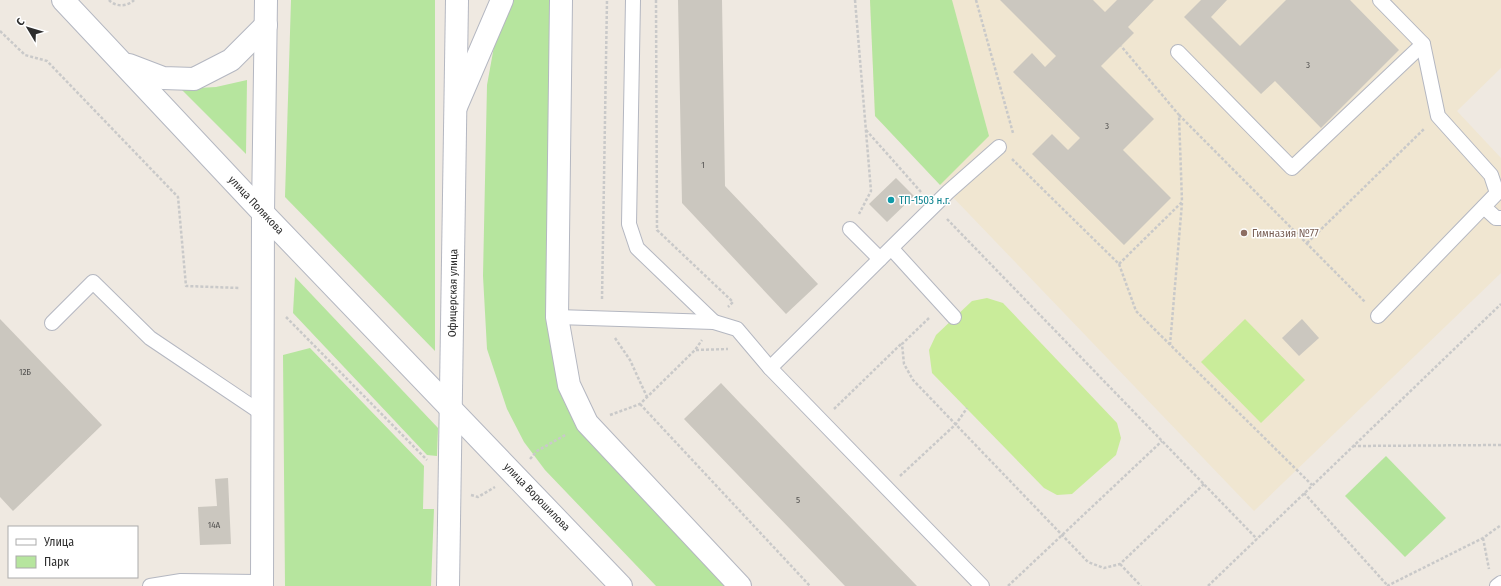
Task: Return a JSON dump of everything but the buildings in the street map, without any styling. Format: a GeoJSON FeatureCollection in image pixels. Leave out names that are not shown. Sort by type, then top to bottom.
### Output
{"type":"FeatureCollection","features":[{"type":"Feature","properties":{"kind":"main road","name":"улица Полякова"},"geometry":{"type":"LineString","coordinates":[[63,0],[263,213],[452,409]]}},
{"type":"Feature","properties":{"kind":"main road"},"geometry":{"type":"LineString","coordinates":[[262,584],[263,213],[266,0]]}},
{"type":"Feature","properties":{"kind":"main road","name":"Офицерская улица"},"geometry":{"type":"LineString","coordinates":[[448,586],[452,409],[457,0]]}},
{"type":"Feature","properties":{"kind":"main road"},"geometry":{"type":"LineString","coordinates":[[456,108],[502,0]]}},
{"type":"Feature","properties":{"kind":"main road"},"geometry":{"type":"LineString","coordinates":[[561,0],[557,316],[569,385],[587,423],[740,586]]}},
{"type":"Feature","properties":{"kind":"main road"},"geometry":{"type":"LineString","coordinates":[[124,64],[163,78],[194,79],[231,60],[266,25]]}},
{"type":"Feature","properties":{"kind":"main road","name":"улица Ворошилова"},"geometry":{"type":"LineString","coordinates":[[452,409],[621,586]]}},
{"type":"Feature","properties":{"kind":"lane"},"geometry":{"type":"LineString","coordinates":[[633,0],[629,224],[637,248],[714,322]]}},
{"type":"Feature","properties":{"kind":"lane"},"geometry":{"type":"LineString","coordinates":[[1378,316],[1497,193],[1491,175],[1438,116],[1423,44],[1380,0]]}},
{"type":"Feature","properties":{"kind":"lane"},"geometry":{"type":"LineString","coordinates":[[1178,52],[1292,168],[1423,44]]}},
{"type":"Feature","properties":{"kind":"lane"},"geometry":{"type":"LineString","coordinates":[[770,368],[934,206],[999,147]]}},
{"type":"Feature","properties":{"kind":"lane"},"geometry":{"type":"LineString","coordinates":[[1484,207],[1496,218],[1501,218]]}},
{"type":"Feature","properties":{"kind":"lane"},"geometry":{"type":"LineString","coordinates":[[850,229],[880,259]]}},
{"type":"Feature","properties":{"kind":"lane"},"geometry":{"type":"LineString","coordinates":[[892,249],[954,317]]}},
{"type":"Feature","properties":{"kind":"lane"},"geometry":{"type":"LineString","coordinates":[[52,322],[93,282],[150,338],[263,414]]}},
{"type":"Feature","properties":{"kind":"lane"},"geometry":{"type":"LineString","coordinates":[[557,316],[714,322],[737,329],[770,368],[982,586]]}},
{"type":"Feature","properties":{"kind":"lane"},"geometry":{"type":"LineString","coordinates":[[150,586],[166,584],[262,584]]}},
{"type":"Feature","properties":{"kind":"path"},"geometry":{"type":"LineString","coordinates":[[109,0],[113,4],[122,5],[134,0]]}},
{"type":"Feature","properties":{"kind":"path"},"geometry":{"type":"LineString","coordinates":[[656,0],[657,230],[732,302],[714,322],[695,350],[640,404],[810,586]]}},
{"type":"Feature","properties":{"kind":"path"},"geometry":{"type":"LineString","coordinates":[[850,229],[871,191],[855,0]]}},
{"type":"Feature","properties":{"kind":"path"},"geometry":{"type":"LineString","coordinates":[[976,0],[1014,133],[999,147],[1119,264],[1136,311],[1312,485]]}},
{"type":"Feature","properties":{"kind":"path"},"geometry":{"type":"LineString","coordinates":[[0,31],[25,55],[47,61],[178,196],[186,286]]}},
{"type":"Feature","properties":{"kind":"path"},"geometry":{"type":"LineString","coordinates":[[1121,46],[1179,115],[1378,316]]}},
{"type":"Feature","properties":{"kind":"path"},"geometry":{"type":"LineString","coordinates":[[1170,345],[1182,202],[1179,115]]}},
{"type":"Feature","properties":{"kind":"path"},"geometry":{"type":"LineString","coordinates":[[1307,243],[1438,116]]}},
{"type":"Feature","properties":{"kind":"path"},"geometry":{"type":"LineString","coordinates":[[866,130],[934,206],[1257,539]]}},
{"type":"Feature","properties":{"kind":"path"},"geometry":{"type":"LineString","coordinates":[[1119,264],[1182,202]]}},
{"type":"Feature","properties":{"kind":"path"},"geometry":{"type":"LineString","coordinates":[[1208,586],[1501,304]]}},
{"type":"Feature","properties":{"kind":"path"},"geometry":{"type":"LineString","coordinates":[[821,421],[942,305]]}},
{"type":"Feature","properties":{"kind":"path"},"geometry":{"type":"LineString","coordinates":[[902,344],[904,364],[913,380],[1088,562],[1104,568],[1120,564],[1204,484]]}},
{"type":"Feature","properties":{"kind":"path"},"geometry":{"type":"LineString","coordinates":[[887,489],[956,424],[967,408]]}},
{"type":"Feature","properties":{"kind":"path"},"geometry":{"type":"LineString","coordinates":[[1008,586],[1162,441]]}},
{"type":"Feature","properties":{"kind":"path"},"geometry":{"type":"LineString","coordinates":[[1353,446],[1501,445]]}},
{"type":"Feature","properties":{"kind":"path"},"geometry":{"type":"LineString","coordinates":[[1304,493],[1388,586],[1483,538],[1501,525]]}},
{"type":"Feature","properties":{"kind":"path"},"geometry":{"type":"LineString","coordinates":[[1483,538],[1490,574],[1499,585]]}},
{"type":"Feature","properties":{"kind":"path"},"geometry":{"type":"LineString","coordinates":[[1120,564],[1141,586]]}},
{"type":"Feature","properties":{"kind":"shaded area","name":"Гимназия №77"},"geometry":{"type":"Polygon","coordinates":[[[870,0],[1501,0],[1501,68],[1457,111],[1501,158],[1501,273],[1254,511],[875,116],[870,0]]]}},
{"type":"Feature","properties":{"kind":"green space"},"geometry":{"type":"Polygon","coordinates":[[[291,0],[435,0],[435,351],[285,197],[291,0]]]}},
{"type":"Feature","properties":{"kind":"green space"},"geometry":{"type":"Polygon","coordinates":[[[513,0],[553,0],[556,368],[733,586],[656,586],[545,470],[524,442],[507,409],[487,349],[483,276],[487,85],[495,41],[513,0]]]}},
{"type":"Feature","properties":{"kind":"green space"},"geometry":{"type":"Polygon","coordinates":[[[870,0],[952,0],[989,136],[940,185],[875,116],[870,0]]]}},
{"type":"Feature","properties":{"kind":"green space"},"geometry":{"type":"Polygon","coordinates":[[[247,80],[246,154],[181,89],[216,87],[247,80]]]}},
{"type":"Feature","properties":{"kind":"green space"},"geometry":{"type":"Polygon","coordinates":[[[295,277],[438,428],[437,456],[427,455],[293,313],[295,277]]]}},
{"type":"Feature","properties":{"kind":"green space"},"geometry":{"type":"Polygon","coordinates":[[[987,298],[1003,303],[1117,423],[1121,438],[1116,455],[1072,494],[1057,495],[1044,488],[932,373],[929,350],[936,335],[972,301],[987,298]]]}},
{"type":"Feature","properties":{"kind":"green space"},"geometry":{"type":"Polygon","coordinates":[[[1245,319],[1305,380],[1261,423],[1201,362],[1245,319]]]}},
{"type":"Feature","properties":{"kind":"green space"},"geometry":{"type":"Polygon","coordinates":[[[310,348],[424,466],[423,509],[434,509],[431,586],[285,586],[283,355],[310,348]]]}},
{"type":"Feature","properties":{"kind":"green space"},"geometry":{"type":"Polygon","coordinates":[[[1386,456],[1446,518],[1405,557],[1345,496],[1386,456]]]}},
{"type":"Feature","properties":{"kind":"place","name":"ТП-1503 н.г."},"geometry":{"type":"Point","coordinates":[891,200]}},
{"type":"Feature","properties":{"kind":"place","name":"Гимназия №77"},"geometry":{"type":"Point","coordinates":[1244,233]}}]}
